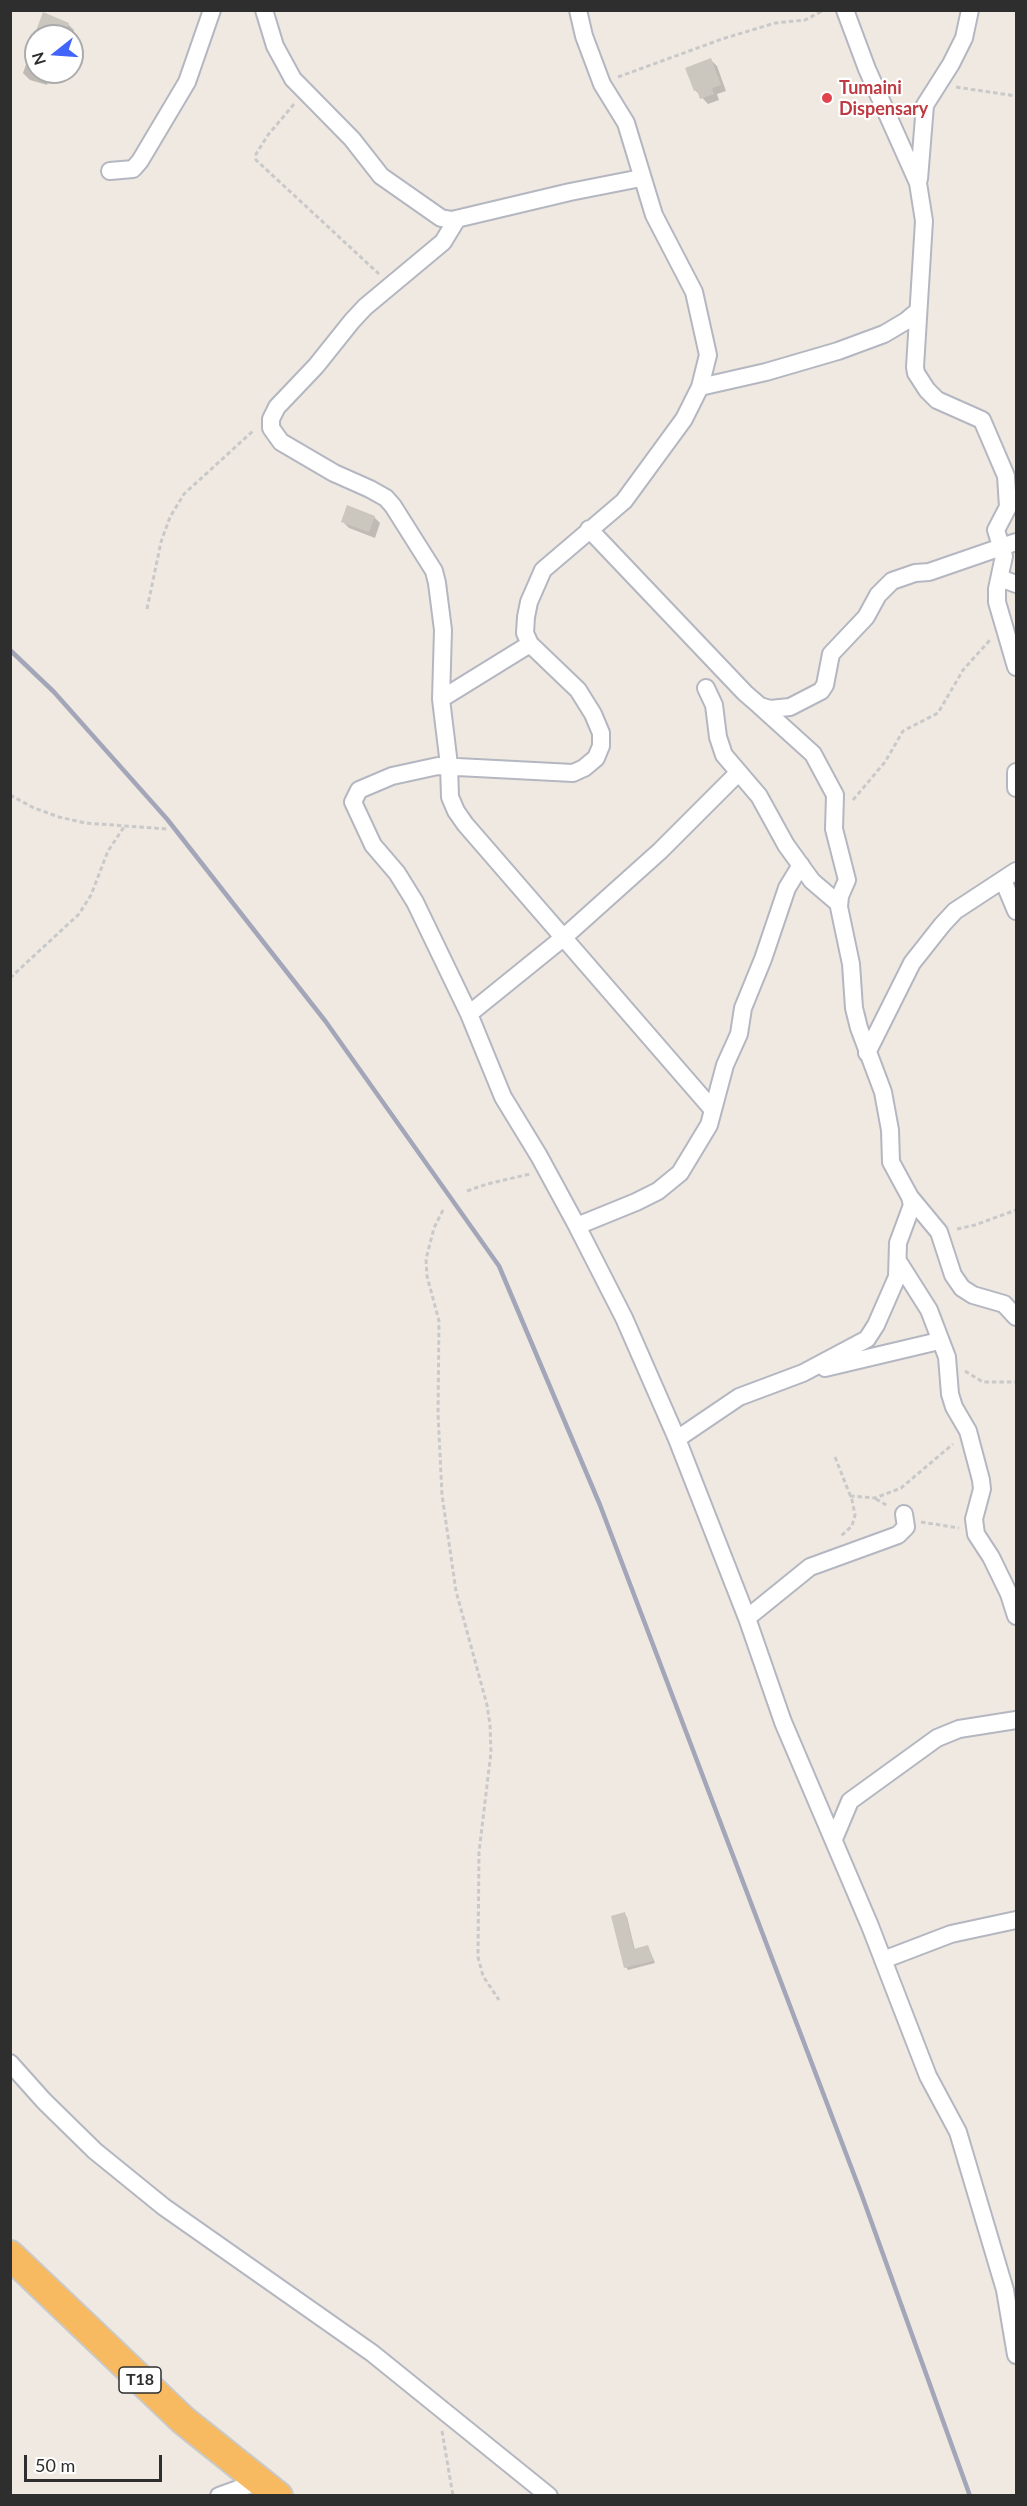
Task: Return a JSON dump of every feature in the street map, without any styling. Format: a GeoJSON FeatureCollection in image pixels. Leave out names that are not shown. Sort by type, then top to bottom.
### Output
{"type":"FeatureCollection","features":[{"type":"Feature","properties":{"kind":"highway","name":"T18"},"geometry":{"type":"LineString","coordinates":[[10,2255],[183,2420],[269,2488]]}},
{"type":"Feature","properties":{"kind":"street"},"geometry":{"type":"LineString","coordinates":[[110,171],[133,169],[140,161],[187,82],[212,10]]}},
{"type":"Feature","properties":{"kind":"street"},"geometry":{"type":"LineString","coordinates":[[264,10],[284,66],[303,90],[352,139],[381,176],[446,221],[641,178]]}},
{"type":"Feature","properties":{"kind":"street"},"geometry":{"type":"LineString","coordinates":[[578,10],[584,36],[602,84],[626,123],[654,215],[689,281],[699,309],[708,355],[700,387],[684,419],[624,501],[543,570],[529,602],[525,633],[530,644],[578,690],[594,714],[601,733],[601,746],[596,758],[584,768],[573,773],[449,765],[392,776],[359,790],[353,802],[373,844],[408,890],[469,1014],[503,1097],[577,1226],[624,1318],[677,1439],[747,1618],[783,1722],[884,1960],[928,2076],[958,2132],[1005,2290],[1016,2348]]}},
{"type":"Feature","properties":{"kind":"street"},"geometry":{"type":"LineString","coordinates":[[845,10],[867,69],[918,183]]}},
{"type":"Feature","properties":{"kind":"street"},"geometry":{"type":"LineString","coordinates":[[970,10],[964,38],[925,105],[918,183],[924,222],[915,367],[920,381],[938,400],[982,420],[1006,476],[1008,504],[997,527],[1009,545]]}},
{"type":"Feature","properties":{"kind":"street"},"geometry":{"type":"LineString","coordinates":[[457,219],[447,238],[366,307],[316,366],[277,407],[271,419],[271,428],[281,442],[334,473],[386,498],[434,571],[441,599],[443,630],[441,699],[449,765],[450,797],[456,811],[713,1110]]}},
{"type":"Feature","properties":{"kind":"street"},"geometry":{"type":"LineString","coordinates":[[700,387],[766,372],[838,351],[884,334],[906,321],[918,310]]}},
{"type":"Feature","properties":{"kind":"street"},"geometry":{"type":"LineString","coordinates":[[589,529],[760,706],[813,754],[834,792],[834,829],[848,880],[839,904],[851,964],[854,1008],[867,1053],[883,1092],[890,1130],[891,1162],[912,1205],[898,1243],[897,1277],[893,1290],[867,1339],[803,1373]]}},
{"type":"Feature","properties":{"kind":"street"},"geometry":{"type":"LineString","coordinates":[[1009,545],[1004,556],[997,602],[1017,667]]}},
{"type":"Feature","properties":{"kind":"street"},"geometry":{"type":"LineString","coordinates":[[760,706],[770,709],[790,707],[821,691],[825,685],[831,654],[866,617],[878,595],[892,581],[915,573],[929,572],[1009,545]]}},
{"type":"Feature","properties":{"kind":"street"},"geometry":{"type":"LineString","coordinates":[[1000,578],[1017,584]]}},
{"type":"Feature","properties":{"kind":"street"},"geometry":{"type":"LineString","coordinates":[[441,699],[530,644]]}},
{"type":"Feature","properties":{"kind":"street"},"geometry":{"type":"LineString","coordinates":[[706,688],[714,705],[721,749],[738,773],[759,796],[786,845],[818,888],[839,904]]}},
{"type":"Feature","properties":{"kind":"street"},"geometry":{"type":"LineString","coordinates":[[1017,772],[1017,788]]}},
{"type":"Feature","properties":{"kind":"street"},"geometry":{"type":"LineString","coordinates":[[469,1014],[563,938],[660,851],[738,773]]}},
{"type":"Feature","properties":{"kind":"street"},"geometry":{"type":"LineString","coordinates":[[577,1226],[636,1202],[674,1180],[703,1136],[709,1125],[725,1065],[739,1034],[743,1008],[763,959],[787,888],[801,865]]}},
{"type":"Feature","properties":{"kind":"street"},"geometry":{"type":"LineString","coordinates":[[867,1053],[912,963],[955,911],[1010,875],[1017,911]]}},
{"type":"Feature","properties":{"kind":"street"},"geometry":{"type":"LineString","coordinates":[[909,1197],[932,1222],[943,1239],[953,1275],[962,1288],[973,1295],[1004,1305],[1017,1317]]}},
{"type":"Feature","properties":{"kind":"street"},"geometry":{"type":"LineString","coordinates":[[898,1261],[929,1311],[947,1357],[950,1394],[954,1407],[968,1431],[981,1480],[982,1489],[974,1519],[976,1536],[991,1557],[1017,1616]]}},
{"type":"Feature","properties":{"kind":"street"},"geometry":{"type":"LineString","coordinates":[[677,1439],[739,1397],[803,1373],[939,1341]]}},
{"type":"Feature","properties":{"kind":"street"},"geometry":{"type":"LineString","coordinates":[[747,1618],[810,1567],[898,1535],[906,1527],[907,1521],[904,1514]]}},
{"type":"Feature","properties":{"kind":"street"},"geometry":{"type":"LineString","coordinates":[[834,1839],[850,1801],[937,1738],[959,1729],[1017,1720]]}},
{"type":"Feature","properties":{"kind":"street"},"geometry":{"type":"LineString","coordinates":[[884,1960],[951,1934],[1017,1920]]}},
{"type":"Feature","properties":{"kind":"street"},"geometry":{"type":"LineString","coordinates":[[10,2063],[44,2101],[95,2151],[164,2207],[372,2353],[549,2496]]}},
{"type":"Feature","properties":{"kind":"street"},"geometry":{"type":"LineString","coordinates":[[219,2496],[269,2488]]}},
{"type":"Feature","properties":{"kind":"path"},"geometry":{"type":"LineString","coordinates":[[602,84],[722,39],[775,23],[805,20],[824,10]]}},
{"type":"Feature","properties":{"kind":"path"},"geometry":{"type":"LineString","coordinates":[[939,84],[1017,96]]}},
{"type":"Feature","properties":{"kind":"path"},"geometry":{"type":"LineString","coordinates":[[303,90],[292,109],[268,135],[256,154],[256,160],[354,253],[393,286]]}},
{"type":"Feature","properties":{"kind":"path"},"geometry":{"type":"LineString","coordinates":[[147,609],[161,542],[170,517],[184,494],[274,413]]}},
{"type":"Feature","properties":{"kind":"path"},"geometry":{"type":"LineString","coordinates":[[852,802],[885,762],[903,731],[938,713],[963,670],[987,645],[1002,620]]}},
{"type":"Feature","properties":{"kind":"path"},"geometry":{"type":"LineString","coordinates":[[10,795],[34,808],[59,817],[124,827],[167,829]]}},
{"type":"Feature","properties":{"kind":"path"},"geometry":{"type":"LineString","coordinates":[[10,978],[79,914],[91,895],[108,851],[124,827]]}},
{"type":"Feature","properties":{"kind":"path"},"geometry":{"type":"LineString","coordinates":[[467,1191],[546,1170]]}},
{"type":"Feature","properties":{"kind":"path"},"geometry":{"type":"LineString","coordinates":[[932,1222],[947,1229],[963,1228],[1017,1209]]}},
{"type":"Feature","properties":{"kind":"path"},"geometry":{"type":"LineString","coordinates":[[443,1210],[434,1228],[426,1259],[427,1276],[439,1321],[438,1414],[442,1495],[456,1591],[487,1705],[490,1725],[491,1752],[479,1852],[478,1958],[483,1976],[499,2000]]}},
{"type":"Feature","properties":{"kind":"path"},"geometry":{"type":"LineString","coordinates":[[947,1357],[983,1382],[1017,1382]]}},
{"type":"Feature","properties":{"kind":"path"},"geometry":{"type":"LineString","coordinates":[[875,1498],[905,1486],[968,1431]]}},
{"type":"Feature","properties":{"kind":"path"},"geometry":{"type":"LineString","coordinates":[[835,1457],[850,1496],[855,1521],[838,1539]]}},
{"type":"Feature","properties":{"kind":"path"},"geometry":{"type":"LineString","coordinates":[[850,1496],[875,1498],[924,1523],[954,1526],[976,1536]]}},
{"type":"Feature","properties":{"kind":"path"},"geometry":{"type":"LineString","coordinates":[[438,2406],[453,2496]]}},
{"type":"Feature","properties":{"kind":"building"},"geometry":{"type":"Polygon","coordinates":[[[43,12],[69,23],[69,24],[38,24],[43,12]]]}},
{"type":"Feature","properties":{"kind":"building"},"geometry":{"type":"Polygon","coordinates":[[[711,58],[721,85],[712,88],[714,94],[700,99],[697,90],[694,91],[685,68],[711,58]]]}},
{"type":"Feature","properties":{"kind":"building"},"geometry":{"type":"Polygon","coordinates":[[[347,505],[375,516],[369,532],[341,522],[347,505]]]}},
{"type":"Feature","properties":{"kind":"building"},"geometry":{"type":"Polygon","coordinates":[[[625,1912],[634,1949],[648,1945],[653,1961],[624,1968],[611,1916],[625,1912]]]}},
{"type":"Feature","properties":{"kind":"railway"},"geometry":{"type":"LineString","coordinates":[[10,650],[54,692],[167,819],[326,1022],[499,1266],[600,1505],[861,2193],[970,2496]]}},
{"type":"Feature","properties":{"kind":"place","name":"Tumaini Dispensary"},"geometry":{"type":"Point","coordinates":[827,98]}}]}
